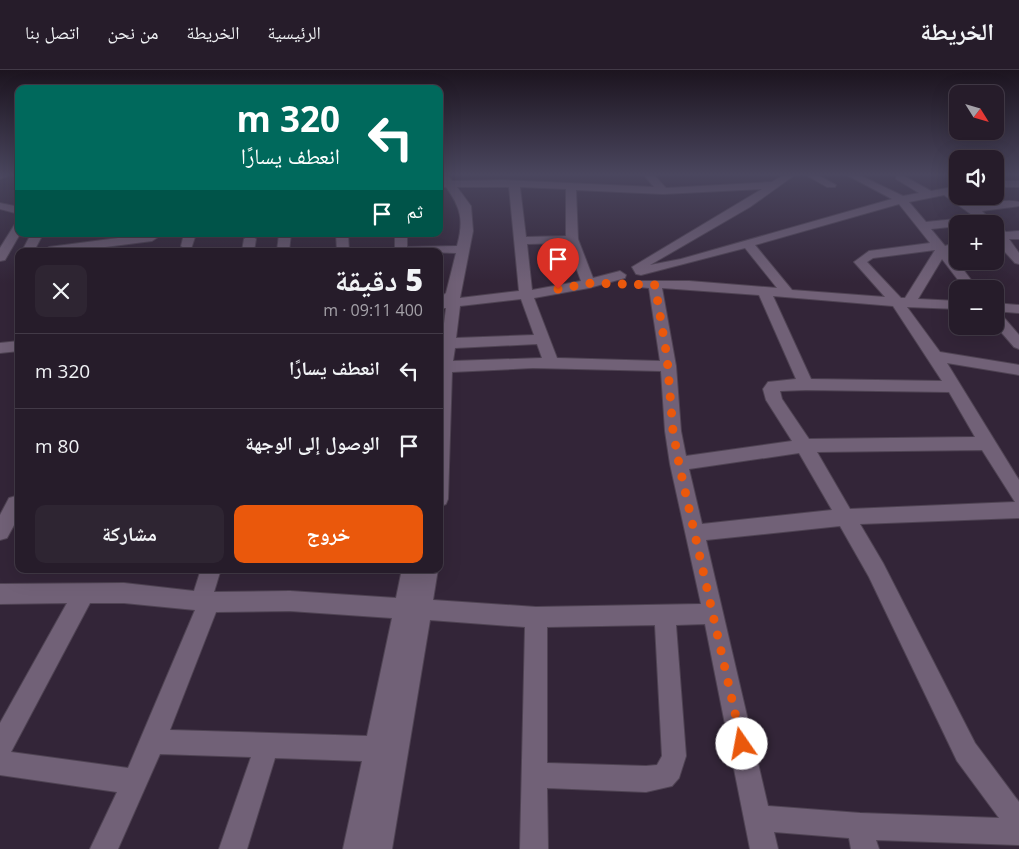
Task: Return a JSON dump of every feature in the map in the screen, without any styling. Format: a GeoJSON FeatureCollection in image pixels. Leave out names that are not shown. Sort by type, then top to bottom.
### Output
{"type":"FeatureCollection","features":[{"type":"Feature","properties":{"kind":"street"},"geometry":{"type":"LineString","coordinates":[[443,407],[445,304],[464,249],[467,231],[466,210]]}},
{"type":"Feature","properties":{"kind":"street"},"geometry":{"type":"LineString","coordinates":[[517,210],[526,295],[552,364]]}},
{"type":"Feature","properties":{"kind":"street"},"geometry":{"type":"LineString","coordinates":[[573,210],[572,239],[591,284]]}},
{"type":"Feature","properties":{"kind":"street"},"geometry":{"type":"LineString","coordinates":[[638,279],[658,254],[733,210]]}},
{"type":"Feature","properties":{"kind":"street"},"geometry":{"type":"LineString","coordinates":[[638,279],[683,262],[866,210]]}},
{"type":"Feature","properties":{"kind":"street"},"geometry":{"type":"LineString","coordinates":[[910,210],[965,280]]}},
{"type":"Feature","properties":{"kind":"street"},"geometry":{"type":"LineString","coordinates":[[0,214],[15,212]]}},
{"type":"Feature","properties":{"kind":"street"},"geometry":{"type":"LineString","coordinates":[[922,226],[949,224]]}},
{"type":"Feature","properties":{"kind":"street"},"geometry":{"type":"LineString","coordinates":[[0,232],[15,228]]}},
{"type":"Feature","properties":{"kind":"street"},"geometry":{"type":"LineString","coordinates":[[0,257],[15,231]]}},
{"type":"Feature","properties":{"kind":"street"},"geometry":{"type":"LineString","coordinates":[[1004,234],[1019,234]]}},
{"type":"Feature","properties":{"kind":"street"},"geometry":{"type":"LineString","coordinates":[[75,248],[110,238],[124,237]]}},
{"type":"Feature","properties":{"kind":"street"},"geometry":{"type":"LineString","coordinates":[[520,240],[572,239]]}},
{"type":"Feature","properties":{"kind":"street"},"geometry":{"type":"LineString","coordinates":[[748,244],[788,294]]}},
{"type":"Feature","properties":{"kind":"street"},"geometry":{"type":"LineString","coordinates":[[1004,244],[1019,260]]}},
{"type":"Feature","properties":{"kind":"street"},"geometry":{"type":"LineString","coordinates":[[949,247],[869,255],[861,260],[861,266],[903,302],[1019,496]]}},
{"type":"Feature","properties":{"kind":"street"},"geometry":{"type":"LineString","coordinates":[[903,302],[939,248]]}},
{"type":"Feature","properties":{"kind":"street"},"geometry":{"type":"LineString","coordinates":[[443,250],[464,249]]}},
{"type":"Feature","properties":{"kind":"street"},"geometry":{"type":"LineString","coordinates":[[0,257],[15,255]]}},
{"type":"Feature","properties":{"kind":"street"},"geometry":{"type":"LineString","coordinates":[[638,279],[668,366],[673,431],[679,464],[764,849]]}},
{"type":"Feature","properties":{"kind":"street"},"geometry":{"type":"LineString","coordinates":[[445,304],[638,279],[688,286],[949,305]]}},
{"type":"Feature","properties":{"kind":"street"},"geometry":{"type":"LineString","coordinates":[[764,292],[806,384]]}},
{"type":"Feature","properties":{"kind":"street"},"geometry":{"type":"LineString","coordinates":[[1004,307],[1019,308]]}},
{"type":"Feature","properties":{"kind":"street"},"geometry":{"type":"LineString","coordinates":[[1004,326],[1019,344]]}},
{"type":"Feature","properties":{"kind":"street"},"geometry":{"type":"LineString","coordinates":[[443,344],[543,339]]}},
{"type":"Feature","properties":{"kind":"street"},"geometry":{"type":"LineString","coordinates":[[0,348],[15,346]]}},
{"type":"Feature","properties":{"kind":"street"},"geometry":{"type":"LineString","coordinates":[[935,356],[1019,370]]}},
{"type":"Feature","properties":{"kind":"street"},"geometry":{"type":"LineString","coordinates":[[445,367],[552,364],[668,366]]}},
{"type":"Feature","properties":{"kind":"street"},"geometry":{"type":"LineString","coordinates":[[955,387],[806,384],[774,386],[771,389],[774,400],[804,446],[876,570],[966,752],[1019,824]]}},
{"type":"Feature","properties":{"kind":"street"},"geometry":{"type":"LineString","coordinates":[[679,464],[804,446],[987,443]]}},
{"type":"Feature","properties":{"kind":"street"},"geometry":{"type":"LineString","coordinates":[[0,532],[12,504]]}},
{"type":"Feature","properties":{"kind":"street"},"geometry":{"type":"LineString","coordinates":[[695,533],[845,518],[1019,510]]}},
{"type":"Feature","properties":{"kind":"street"},"geometry":{"type":"LineString","coordinates":[[104,849],[153,742],[205,602],[210,573]]}},
{"type":"Feature","properties":{"kind":"street"},"geometry":{"type":"LineString","coordinates":[[378,849],[387,749],[412,610],[412,573]]}},
{"type":"Feature","properties":{"kind":"street"},"geometry":{"type":"LineString","coordinates":[[412,610],[426,573]]}},
{"type":"Feature","properties":{"kind":"street"},"geometry":{"type":"LineString","coordinates":[[0,747],[84,593]]}},
{"type":"Feature","properties":{"kind":"street"},"geometry":{"type":"LineString","coordinates":[[0,594],[124,593],[205,602],[290,602],[536,617],[713,614]]}},
{"type":"Feature","properties":{"kind":"street"},"geometry":{"type":"LineString","coordinates":[[534,776],[646,780],[664,777],[670,769],[674,756],[665,615]]}},
{"type":"Feature","properties":{"kind":"street"},"geometry":{"type":"LineString","coordinates":[[534,849],[536,617]]}},
{"type":"Feature","properties":{"kind":"street"},"geometry":{"type":"LineString","coordinates":[[153,742],[387,749]]}},
{"type":"Feature","properties":{"kind":"street"},"geometry":{"type":"LineString","coordinates":[[233,849],[268,745]]}},
{"type":"Feature","properties":{"kind":"street"},"geometry":{"type":"LineString","coordinates":[[357,849],[387,749]]}},
{"type":"Feature","properties":{"kind":"street"},"geometry":{"type":"LineString","coordinates":[[0,763],[134,782]]}},
{"type":"Feature","properties":{"kind":"street"},"geometry":{"type":"LineString","coordinates":[[758,818],[863,838],[1019,832]]}},
{"type":"Feature","properties":{"kind":"route"},"geometry":{"type":"LineString","coordinates":[[558,289],[592,283],[636,286],[644,284],[655,285],[667,357],[673,431],[679,464],[742,744]]}}]}
